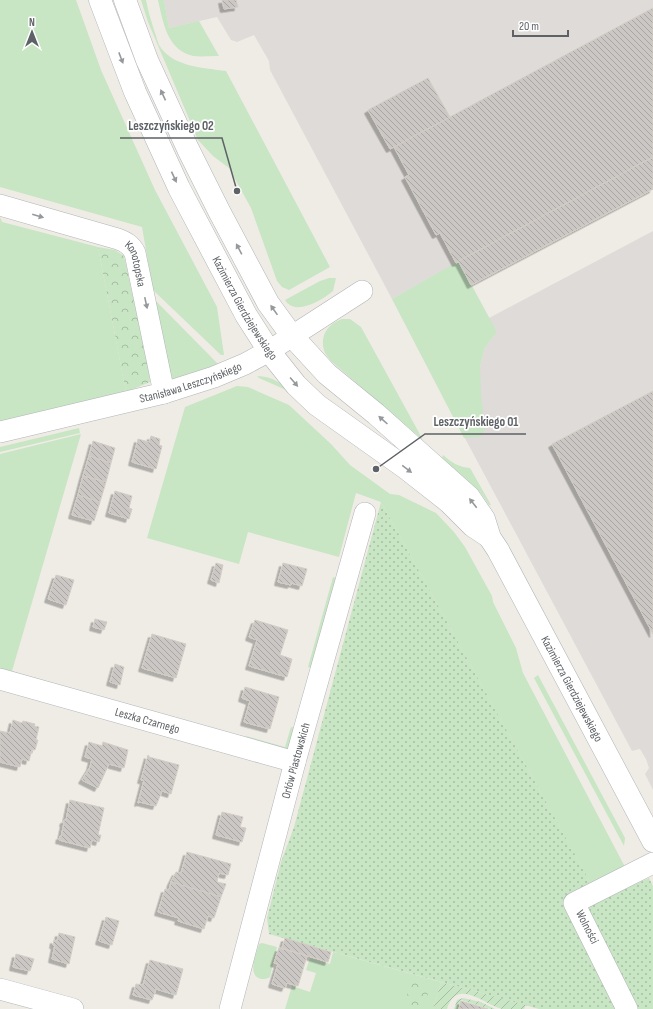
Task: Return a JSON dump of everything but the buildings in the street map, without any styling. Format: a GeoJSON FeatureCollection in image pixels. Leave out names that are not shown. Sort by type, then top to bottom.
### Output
{"type":"FeatureCollection","features":[{"type":"Feature","properties":{"kind":"street","name":"Kazimierza Gierdziejewskiego"},"geometry":{"type":"LineString","coordinates":[[100,0],[135,92],[179,188],[246,315],[269,351],[296,385],[317,405],[407,469],[449,502],[473,526],[490,538]]}},
{"type":"Feature","properties":{"kind":"street","name":"Kazimierza Gierdziejewskiego"},"geometry":{"type":"LineString","coordinates":[[125,0],[150,66],[219,211],[261,290],[292,336],[309,356],[327,374],[376,414],[460,489],[475,506],[484,519],[490,538],[498,550],[653,841]]}},
{"type":"Feature","properties":{"kind":"street","name":"Konotopska"},"geometry":{"type":"LineString","coordinates":[[0,205],[118,239],[131,246],[135,253],[164,392]]}},
{"type":"Feature","properties":{"kind":"street","name":"Stanisława Leszczyńskiego"},"geometry":{"type":"LineString","coordinates":[[0,432],[164,392],[208,379],[236,368],[269,351],[362,291]]}},
{"type":"Feature","properties":{"kind":"street","name":"Orłów Piastowskich"},"geometry":{"type":"LineString","coordinates":[[230,1009],[295,762],[365,514]]}},
{"type":"Feature","properties":{"kind":"street","name":"Leszka Czarnego"},"geometry":{"type":"LineString","coordinates":[[0,679],[295,762]]}},
{"type":"Feature","properties":{"kind":"street","name":"Wolności"},"geometry":{"type":"LineString","coordinates":[[627,1009],[574,903],[653,863]]}},
{"type":"Feature","properties":{"kind":"street"},"geometry":{"type":"LineString","coordinates":[[0,989],[73,1009]]}},
{"type":"Feature","properties":{"kind":"shaded area"},"geometry":{"type":"Polygon","coordinates":[[[164,0],[653,0],[653,157],[392,299],[270,70],[269,61],[254,35],[237,42],[231,40],[217,17],[169,28],[164,0]]]}},
{"type":"Feature","properties":{"kind":"shaded area"},"geometry":{"type":"Polygon","coordinates":[[[653,231],[653,790],[645,774],[649,768],[646,759],[640,749],[632,751],[451,412],[480,396],[480,367],[485,347],[497,332],[489,318],[653,231]]]}},
{"type":"Feature","properties":{"kind":"green space"},"geometry":{"type":"Polygon","coordinates":[[[0,0],[76,0],[101,70],[155,190],[217,307],[224,355],[221,355],[153,290],[142,227],[0,187],[0,0]]]}},
{"type":"Feature","properties":{"kind":"green space"},"geometry":{"type":"Polygon","coordinates":[[[141,0],[146,0],[159,45],[172,58],[189,65],[226,71],[330,267],[289,290],[282,287],[277,281],[251,208],[229,168],[213,156],[198,140],[148,22],[141,0]]]}},
{"type":"Feature","properties":{"kind":"green space"},"geometry":{"type":"Polygon","coordinates":[[[158,0],[164,0],[169,28],[199,21],[219,56],[193,56],[184,53],[177,48],[164,26],[158,0]]]}},
{"type":"Feature","properties":{"kind":"green space"},"geometry":{"type":"Polygon","coordinates":[[[0,217],[2,222],[98,247],[126,392],[0,424],[0,217]]]}},
{"type":"Feature","properties":{"kind":"green space"},"geometry":{"type":"Polygon","coordinates":[[[98,247],[115,250],[124,256],[149,370],[150,382],[126,392],[98,247]]]}},
{"type":"Feature","properties":{"kind":"green space"},"geometry":{"type":"Polygon","coordinates":[[[459,262],[497,332],[485,347],[480,367],[481,396],[485,429],[480,437],[464,438],[392,299],[459,262]]]}},
{"type":"Feature","properties":{"kind":"green space"},"geometry":{"type":"Polygon","coordinates":[[[329,278],[336,278],[333,291],[316,302],[302,307],[295,307],[289,305],[285,300],[320,281],[329,278]]]}},
{"type":"Feature","properties":{"kind":"green space"},"geometry":{"type":"Polygon","coordinates":[[[149,294],[218,364],[170,382],[149,294]]]}},
{"type":"Feature","properties":{"kind":"green space"},"geometry":{"type":"Polygon","coordinates":[[[342,319],[350,319],[361,327],[423,440],[331,361],[326,354],[323,345],[324,335],[329,327],[342,319]]]}},
{"type":"Feature","properties":{"kind":"green space"},"geometry":{"type":"Polygon","coordinates":[[[257,376],[273,379],[295,394],[259,378],[257,376]]]}},
{"type":"Feature","properties":{"kind":"green space"},"geometry":{"type":"Polygon","coordinates":[[[237,386],[248,387],[289,405],[331,444],[350,465],[390,494],[399,495],[436,513],[454,532],[465,547],[492,596],[493,602],[516,648],[523,673],[625,867],[591,884],[381,502],[356,493],[339,557],[248,532],[239,564],[147,538],[185,407],[237,386]]]}},
{"type":"Feature","properties":{"kind":"green space"},"geometry":{"type":"Polygon","coordinates":[[[79,428],[80,433],[0,452],[0,447],[79,428]]]}},
{"type":"Feature","properties":{"kind":"green space"},"geometry":{"type":"Polygon","coordinates":[[[81,434],[12,671],[41,680],[39,682],[0,671],[0,454],[81,434]]]}},
{"type":"Feature","properties":{"kind":"green space"},"geometry":{"type":"Polygon","coordinates":[[[443,455],[462,467],[470,468],[491,505],[489,505],[480,492],[442,458],[443,455]]]}},
{"type":"Feature","properties":{"kind":"green space"},"geometry":{"type":"Polygon","coordinates":[[[381,502],[600,900],[649,878],[653,886],[653,1009],[539,1009],[269,934],[267,918],[281,862],[294,827],[381,502]]]}},
{"type":"Feature","properties":{"kind":"green space"},"geometry":{"type":"Polygon","coordinates":[[[333,577],[340,580],[315,669],[308,667],[333,577]]]}},
{"type":"Feature","properties":{"kind":"green space"},"geometry":{"type":"Polygon","coordinates":[[[538,675],[625,838],[624,846],[534,678],[538,675]]]}},
{"type":"Feature","properties":{"kind":"green space"},"geometry":{"type":"Polygon","coordinates":[[[291,727],[297,728],[290,753],[246,740],[246,736],[285,747],[291,727]]]}},
{"type":"Feature","properties":{"kind":"green space"},"geometry":{"type":"Polygon","coordinates":[[[262,943],[277,947],[270,977],[266,979],[257,977],[253,969],[259,944],[262,943]]]}},
{"type":"Feature","properties":{"kind":"green space"},"geometry":{"type":"Polygon","coordinates":[[[333,952],[441,982],[433,1009],[285,1009],[292,986],[310,992],[316,973],[306,970],[310,958],[330,964],[333,952]]]}},
{"type":"Feature","properties":{"kind":"green space"},"geometry":{"type":"Polygon","coordinates":[[[409,980],[430,985],[424,1009],[403,1009],[407,997],[409,980]]]}},
{"type":"Feature","properties":{"kind":"green space"},"geometry":{"type":"Polygon","coordinates":[[[441,982],[526,1005],[524,1009],[502,1009],[464,994],[457,995],[451,1000],[447,1009],[433,1009],[441,982]]]}},
{"type":"Feature","properties":{"kind":"green space"},"geometry":{"type":"Polygon","coordinates":[[[463,998],[481,1002],[495,1009],[490,1009],[461,1000],[458,1009],[454,1009],[457,1000],[463,998]]]}},
{"type":"Feature","properties":{"kind":"place","name":"Leszczyńskiego 02"},"geometry":{"type":"Point","coordinates":[237,191]}},
{"type":"Feature","properties":{"kind":"place","name":"Leszczyńskiego 01"},"geometry":{"type":"Point","coordinates":[376,469]}}]}
